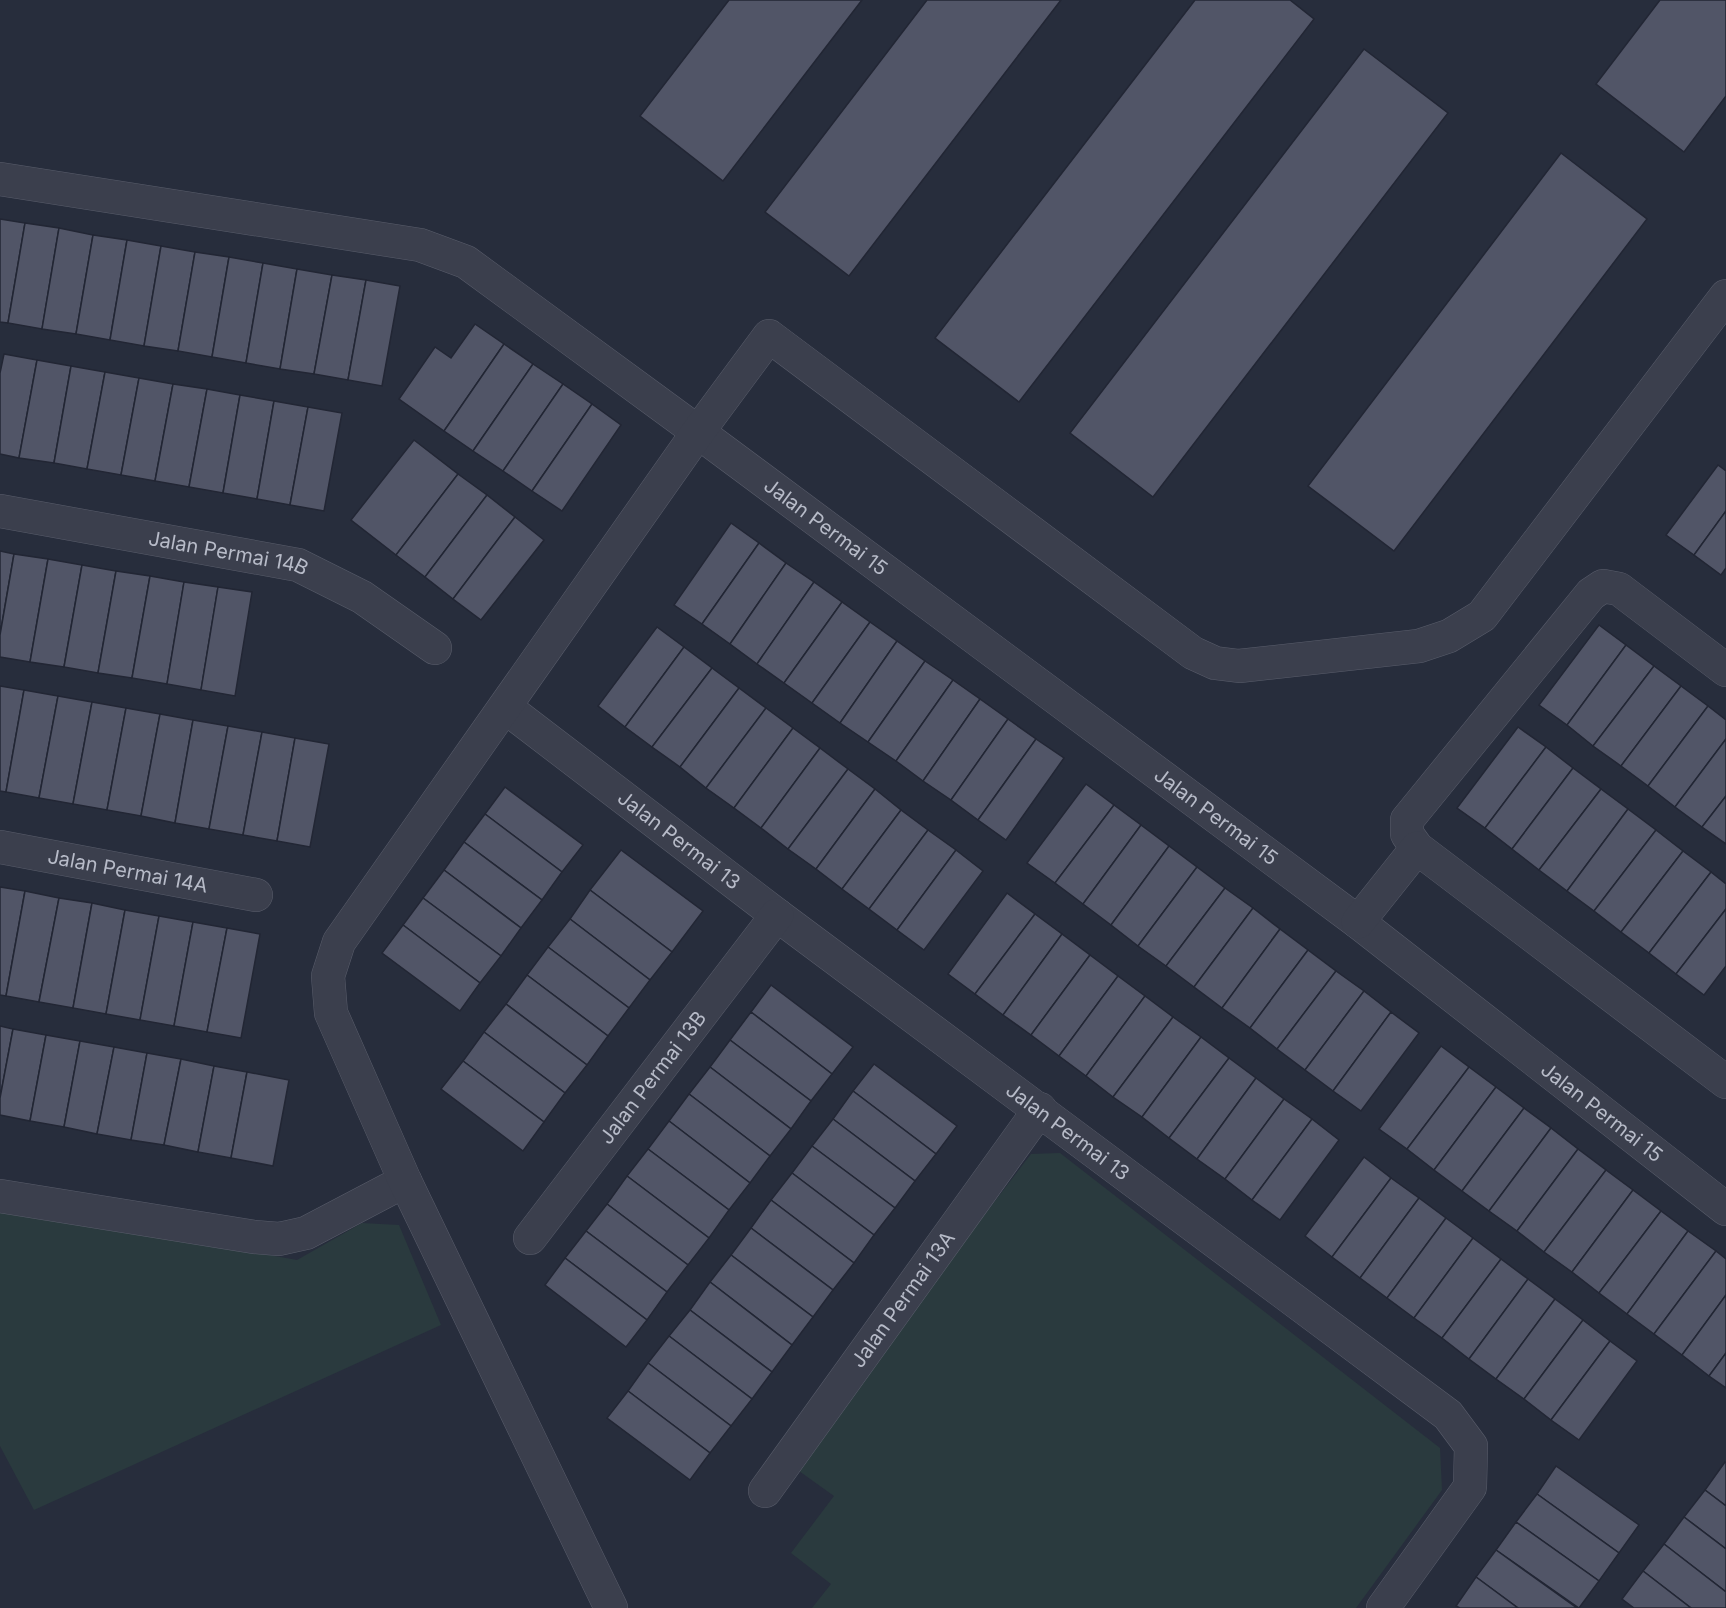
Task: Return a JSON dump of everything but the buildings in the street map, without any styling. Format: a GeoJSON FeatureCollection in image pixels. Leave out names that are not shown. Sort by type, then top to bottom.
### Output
{"type":"FeatureCollection","features":[{"type":"Feature","properties":{"kind":"street","name":"Jalan Permai 15"},"geometry":{"type":"LineString","coordinates":[[0,179],[420,245],[466,262],[1358,922],[1726,1209]]}},
{"type":"Feature","properties":{"kind":"street"},"geometry":{"type":"LineString","coordinates":[[611,1608],[405,1181],[331,1013],[328,976],[339,942],[698,432],[769,336],[1184,646],[1215,663],[1239,666],[1419,646],[1449,636],[1482,616],[1726,296]]}},
{"type":"Feature","properties":{"kind":"street","name":"Jalan Permai 14B"},"geometry":{"type":"LineString","coordinates":[[0,511],[298,565],[362,597],[435,648]]}},
{"type":"Feature","properties":{"kind":"street"},"geometry":{"type":"LineString","coordinates":[[1726,670],[1619,590],[1604,586],[1591,594],[1407,820],[1407,834],[1417,848],[1726,1082]]}},
{"type":"Feature","properties":{"kind":"street","name":"Jalan Permai 13"},"geometry":{"type":"LineString","coordinates":[[505,707],[777,915],[1448,1415],[1471,1446],[1470,1487],[1383,1608]]}},
{"type":"Feature","properties":{"kind":"street","name":"Jalan Permai 14A"},"geometry":{"type":"LineString","coordinates":[[0,847],[256,895]]}},
{"type":"Feature","properties":{"kind":"street"},"geometry":{"type":"LineString","coordinates":[[1358,922],[1417,848]]}},
{"type":"Feature","properties":{"kind":"street","name":"Jalan Permai 13B"},"geometry":{"type":"LineString","coordinates":[[530,1238],[777,915]]}},
{"type":"Feature","properties":{"kind":"street","name":"Jalan Permai 13A"},"geometry":{"type":"LineString","coordinates":[[765,1491],[1040,1110]]}},
{"type":"Feature","properties":{"kind":"street"},"geometry":{"type":"LineString","coordinates":[[0,1196],[254,1237],[279,1239],[306,1233],[405,1181]]}},
{"type":"Feature","properties":{"kind":"shaded area"},"geometry":{"type":"Polygon","coordinates":[[[1060,1153],[1440,1448],[1442,1490],[1356,1608],[812,1608],[831,1584],[791,1553],[834,1496],[792,1466],[1031,1154],[1060,1153]]]}},
{"type":"Feature","properties":{"kind":"shaded area"},"geometry":{"type":"Polygon","coordinates":[[[0,1206],[297,1260],[362,1223],[399,1225],[441,1325],[34,1510],[0,1446],[0,1206]]]}}]}
